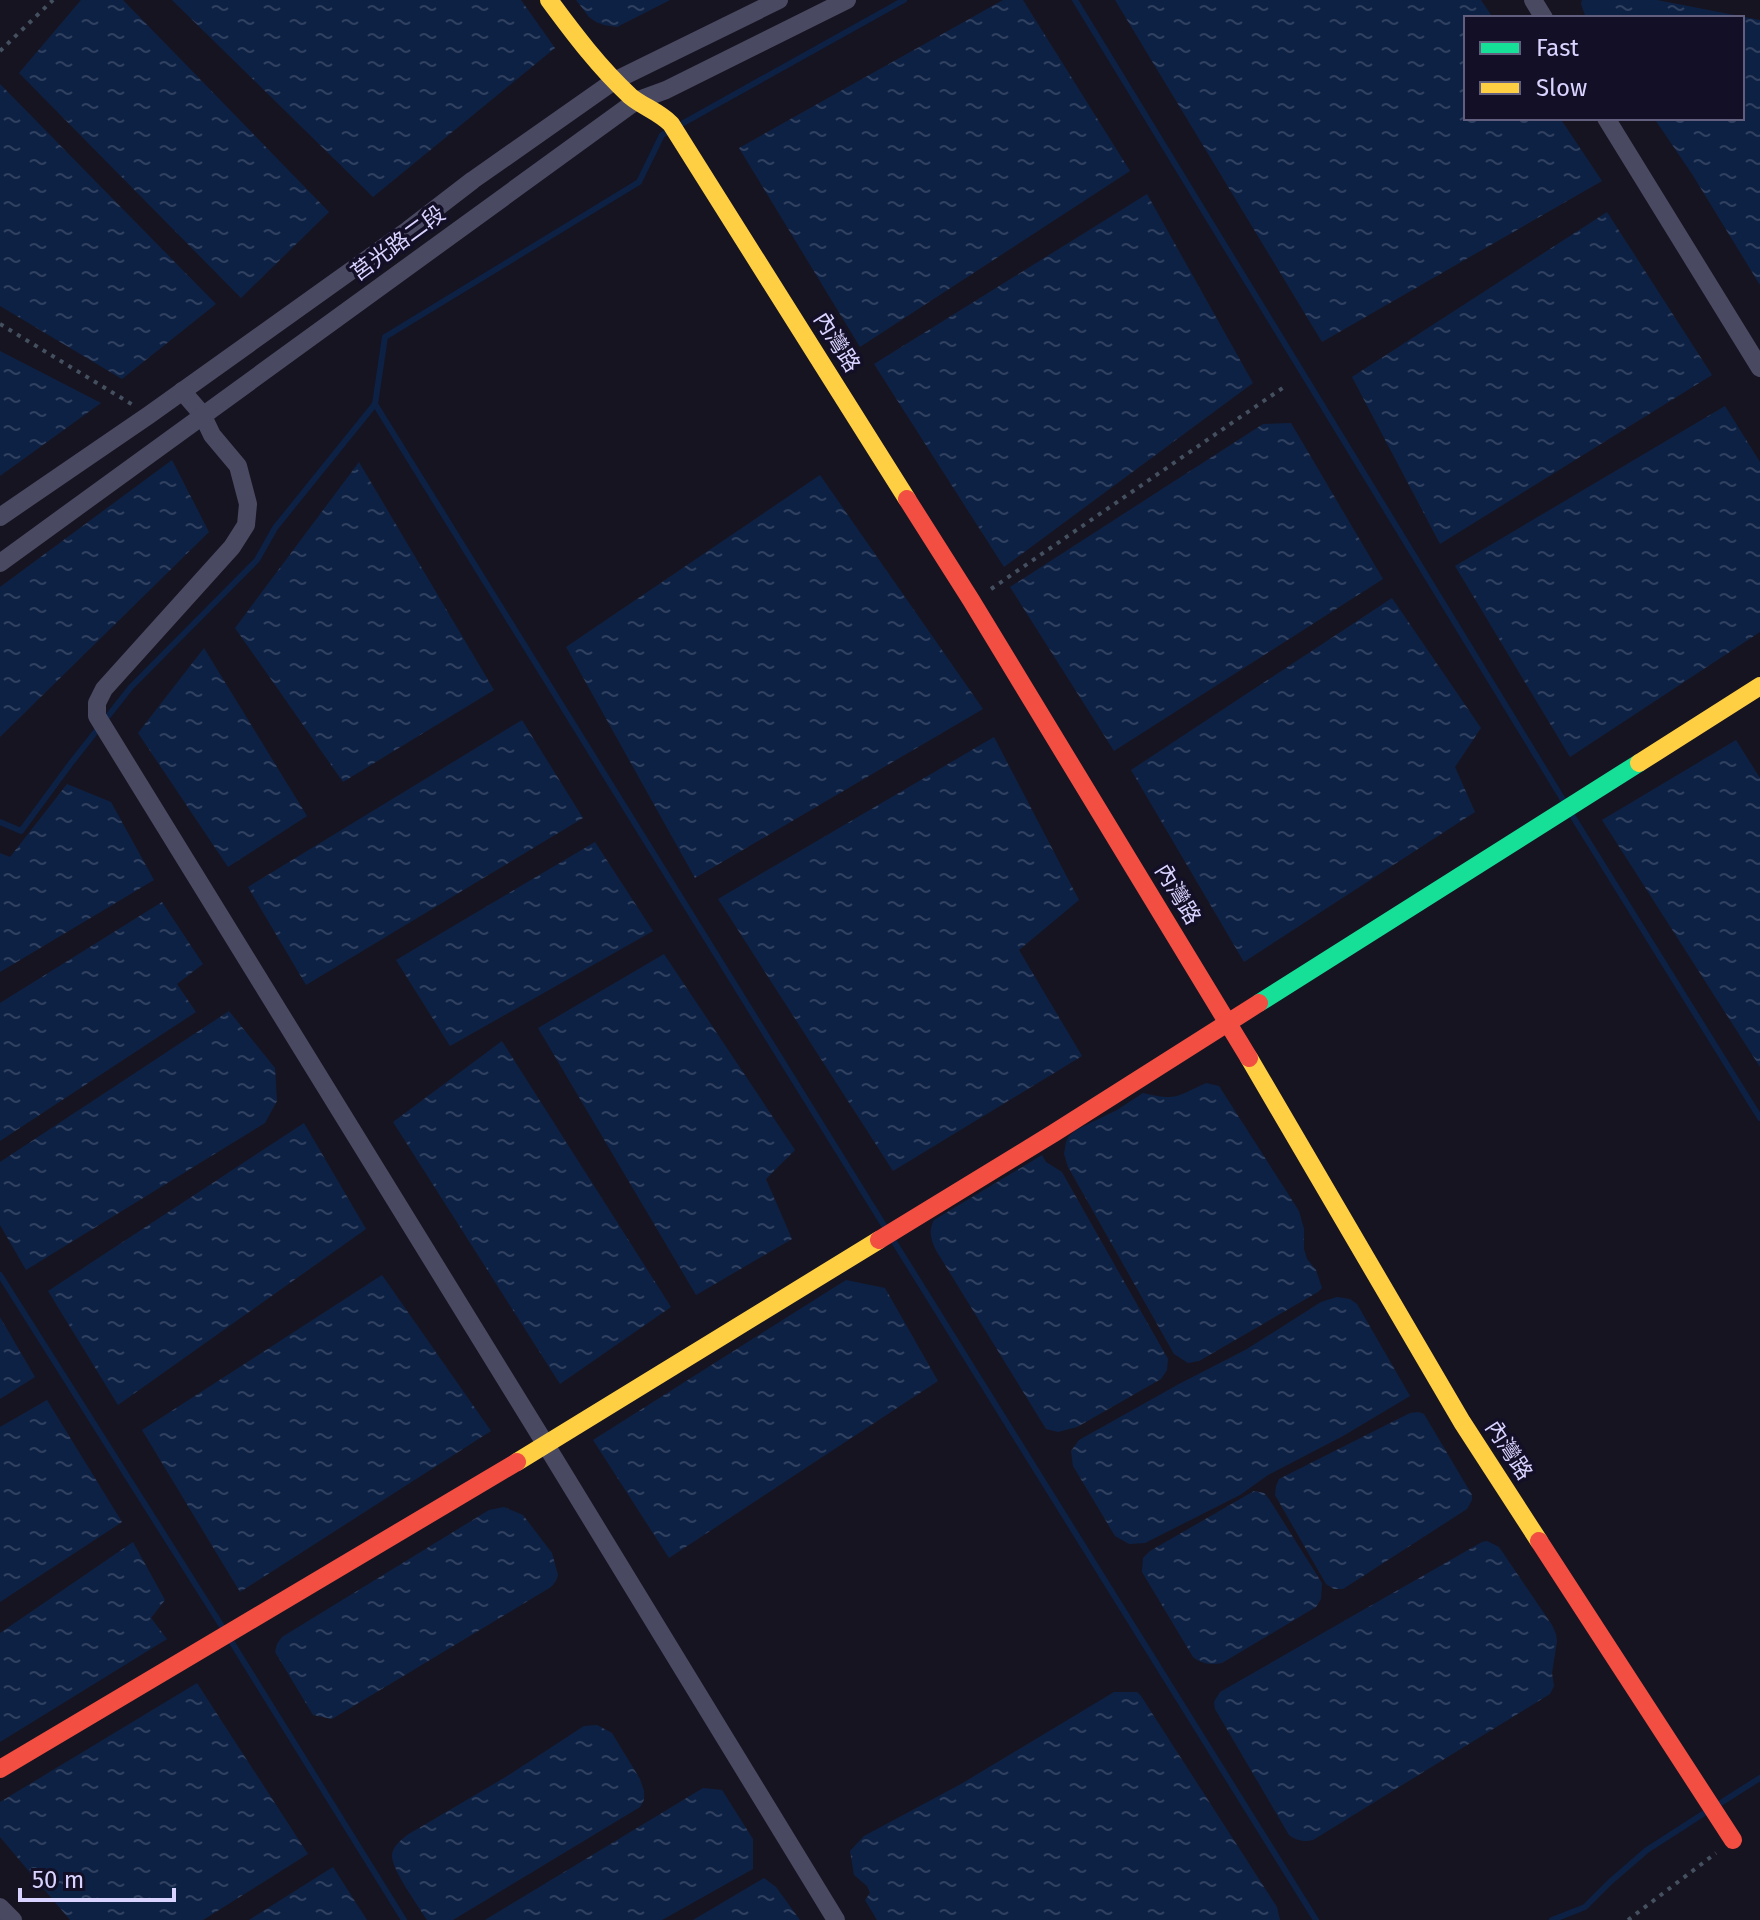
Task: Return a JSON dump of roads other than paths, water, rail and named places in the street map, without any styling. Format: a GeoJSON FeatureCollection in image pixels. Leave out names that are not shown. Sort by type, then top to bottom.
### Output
{"type":"FeatureCollection","features":[{"type":"Feature","properties":{"kind":"street","name":"內灣路"},"geometry":{"type":"LineString","coordinates":[[549,0],[614,81],[636,101],[660,113],[671,124],[971,600],[1229,1024],[1462,1422],[1733,1840]]}},
{"type":"Feature","properties":{"kind":"street","name":"莒光路二段"},"geometry":{"type":"LineString","coordinates":[[0,517],[149,415],[614,81],[779,0]]}},
{"type":"Feature","properties":{"kind":"street","name":"莒光路二段"},"geometry":{"type":"LineString","coordinates":[[0,563],[636,101],[666,90],[847,0]]}},
{"type":"Feature","properties":{"kind":"street"},"geometry":{"type":"LineString","coordinates":[[1607,120],[1760,368]]}},
{"type":"Feature","properties":{"kind":"street"},"geometry":{"type":"LineString","coordinates":[[182,391],[238,466],[248,504],[246,525],[232,547],[104,689],[97,703],[97,716],[836,1920]]}},
{"type":"Feature","properties":{"kind":"street"},"geometry":{"type":"LineString","coordinates":[[0,1769],[546,1445],[1054,1133],[1760,686]]}},
{"type":"Feature","properties":{"kind":"street"},"geometry":{"type":"LineString","coordinates":[[0,1907],[13,1920]]}},
{"type":"Feature","properties":{"kind":"water"},"geometry":{"type":"Polygon","coordinates":[[[81,0],[123,0],[329,212],[241,298],[19,73],[81,0]]]}},
{"type":"Feature","properties":{"kind":"water"},"geometry":{"type":"Polygon","coordinates":[[[172,0],[521,0],[555,48],[373,197],[172,0]]]}},
{"type":"Feature","properties":{"kind":"water"},"geometry":{"type":"Polygon","coordinates":[[[576,0],[670,0],[617,27],[596,22],[576,0]]]}},
{"type":"Feature","properties":{"kind":"water"},"geometry":{"type":"Polygon","coordinates":[[[1003,0],[1023,0],[1130,171],[860,347],[739,148],[1003,0]]]}},
{"type":"Feature","properties":{"kind":"water"},"geometry":{"type":"Polygon","coordinates":[[[1115,0],[1481,0],[1492,16],[1464,16],[1464,120],[1561,120],[1602,181],[1322,342],[1115,0]]]}},
{"type":"Feature","properties":{"kind":"water"},"geometry":{"type":"Polygon","coordinates":[[[1582,0],[1657,0],[1739,16],[1585,16],[1582,0]]]}},
{"type":"Feature","properties":{"kind":"water"},"geometry":{"type":"Polygon","coordinates":[[[1744,17],[1760,20],[1760,285],[1655,120],[1744,120],[1744,17]]]}},
{"type":"Feature","properties":{"kind":"water"},"geometry":{"type":"Polygon","coordinates":[[[0,84],[216,304],[122,379],[0,306],[0,84]]]}},
{"type":"Feature","properties":{"kind":"water"},"geometry":{"type":"Polygon","coordinates":[[[1147,194],[1253,383],[1004,567],[874,364],[1147,194]]]}},
{"type":"Feature","properties":{"kind":"water"},"geometry":{"type":"Polygon","coordinates":[[[1607,212],[1712,375],[1440,544],[1352,377],[1607,212]]]}},
{"type":"Feature","properties":{"kind":"water"},"geometry":{"type":"Polygon","coordinates":[[[0,351],[101,403],[0,476],[0,351]]]}},
{"type":"Feature","properties":{"kind":"water"},"geometry":{"type":"Polygon","coordinates":[[[1725,406],[1760,462],[1760,632],[1570,757],[1455,566],[1725,406]]]}},
{"type":"Feature","properties":{"kind":"water"},"geometry":{"type":"Polygon","coordinates":[[[1291,423],[1383,579],[1114,751],[1010,587],[1263,424],[1291,423]]]}},
{"type":"Feature","properties":{"kind":"water"},"geometry":{"type":"Polygon","coordinates":[[[172,460],[209,532],[0,737],[0,587],[172,460]]]}},
{"type":"Feature","properties":{"kind":"water"},"geometry":{"type":"Polygon","coordinates":[[[359,462],[494,690],[343,782],[235,628],[359,462]]]}},
{"type":"Feature","properties":{"kind":"water"},"geometry":{"type":"Polygon","coordinates":[[[820,475],[983,709],[695,878],[566,647],[820,475]]]}},
{"type":"Feature","properties":{"kind":"water"},"geometry":{"type":"Polygon","coordinates":[[[1392,598],[1481,728],[1455,767],[1475,812],[1244,962],[1131,770],[1392,598]]]}},
{"type":"Feature","properties":{"kind":"water"},"geometry":{"type":"Polygon","coordinates":[[[204,648],[307,816],[228,867],[138,733],[204,648]]]}},
{"type":"Feature","properties":{"kind":"water"},"geometry":{"type":"Polygon","coordinates":[[[522,720],[583,818],[306,985],[248,887],[522,720]]]}},
{"type":"Feature","properties":{"kind":"water"},"geometry":{"type":"Polygon","coordinates":[[[994,737],[1079,900],[1019,950],[1082,1056],[893,1171],[718,899],[994,737]]]}},
{"type":"Feature","properties":{"kind":"water"},"geometry":{"type":"Polygon","coordinates":[[[1736,740],[1760,778],[1760,1067],[1602,820],[1736,740]]]}},
{"type":"Feature","properties":{"kind":"water"},"geometry":{"type":"Polygon","coordinates":[[[67,784],[111,802],[154,880],[0,972],[0,853],[10,857],[67,784]]]}},
{"type":"Feature","properties":{"kind":"water"},"geometry":{"type":"Polygon","coordinates":[[[595,842],[653,931],[450,1046],[396,960],[595,842]]]}},
{"type":"Feature","properties":{"kind":"water"},"geometry":{"type":"Polygon","coordinates":[[[162,902],[203,964],[177,984],[196,1012],[0,1141],[0,1003],[162,902]]]}},
{"type":"Feature","properties":{"kind":"water"},"geometry":{"type":"Polygon","coordinates":[[[664,954],[795,1150],[766,1179],[792,1239],[696,1295],[538,1028],[664,954]]]}},
{"type":"Feature","properties":{"kind":"water"},"geometry":{"type":"Polygon","coordinates":[[[229,1011],[275,1068],[277,1101],[265,1123],[26,1270],[0,1225],[0,1162],[229,1011]]]}},
{"type":"Feature","properties":{"kind":"water"},"geometry":{"type":"Polygon","coordinates":[[[502,1041],[671,1307],[560,1384],[393,1122],[502,1041]]]}},
{"type":"Feature","properties":{"kind":"water"},"geometry":{"type":"Polygon","coordinates":[[[1206,1083],[1219,1086],[1299,1211],[1304,1229],[1304,1249],[1322,1288],[1199,1361],[1188,1363],[1174,1354],[1068,1167],[1064,1154],[1069,1136],[1076,1130],[1143,1093],[1176,1096],[1206,1083]]]}},
{"type":"Feature","properties":{"kind":"water"},"geometry":{"type":"Polygon","coordinates":[[[304,1123],[366,1229],[118,1405],[48,1291],[304,1123]]]}},
{"type":"Feature","properties":{"kind":"water"},"geometry":{"type":"Polygon","coordinates":[[[1042,1155],[1046,1162],[1062,1172],[1168,1359],[1167,1370],[1161,1379],[1077,1427],[1058,1432],[1046,1429],[937,1252],[931,1232],[934,1220],[1042,1155]]]}},
{"type":"Feature","properties":{"kind":"water"},"geometry":{"type":"Polygon","coordinates":[[[382,1275],[491,1431],[240,1592],[142,1430],[382,1275]]]}},
{"type":"Feature","properties":{"kind":"water"},"geometry":{"type":"Polygon","coordinates":[[[846,1280],[885,1288],[938,1381],[669,1558],[593,1440],[846,1280]]]}},
{"type":"Feature","properties":{"kind":"water"},"geometry":{"type":"Polygon","coordinates":[[[1337,1297],[1350,1299],[1357,1304],[1410,1396],[1268,1475],[1240,1495],[1145,1543],[1129,1544],[1115,1536],[1073,1466],[1071,1451],[1079,1440],[1247,1349],[1321,1302],[1337,1297]]]}},
{"type":"Feature","properties":{"kind":"water"},"geometry":{"type":"Polygon","coordinates":[[[0,1317],[35,1377],[0,1399],[0,1317]]]}},
{"type":"Feature","properties":{"kind":"water"},"geometry":{"type":"Polygon","coordinates":[[[47,1400],[122,1522],[0,1602],[0,1427],[47,1400]]]}},
{"type":"Feature","properties":{"kind":"water"},"geometry":{"type":"Polygon","coordinates":[[[1410,1413],[1424,1414],[1472,1495],[1472,1500],[1467,1509],[1343,1589],[1334,1589],[1326,1584],[1275,1495],[1279,1479],[1410,1413]]]}},
{"type":"Feature","properties":{"kind":"water"},"geometry":{"type":"Polygon","coordinates":[[[1254,1491],[1264,1493],[1269,1499],[1322,1583],[1321,1599],[1316,1607],[1222,1663],[1203,1663],[1193,1657],[1142,1572],[1143,1558],[1254,1491]]]}},
{"type":"Feature","properties":{"kind":"water"},"geometry":{"type":"Polygon","coordinates":[[[504,1507],[523,1515],[552,1553],[558,1575],[551,1587],[332,1719],[313,1715],[275,1652],[282,1637],[489,1510],[504,1507]]]}},
{"type":"Feature","properties":{"kind":"water"},"geometry":{"type":"Polygon","coordinates":[[[1487,1541],[1499,1547],[1556,1634],[1552,1673],[1554,1686],[1550,1694],[1313,1840],[1292,1837],[1215,1709],[1214,1702],[1220,1692],[1487,1541]]]}},
{"type":"Feature","properties":{"kind":"water"},"geometry":{"type":"Polygon","coordinates":[[[133,1542],[165,1600],[151,1618],[167,1639],[0,1742],[0,1633],[133,1542]]]}},
{"type":"Feature","properties":{"kind":"water"},"geometry":{"type":"Polygon","coordinates":[[[197,1683],[308,1854],[203,1920],[70,1920],[0,1837],[0,1802],[197,1683]]]}},
{"type":"Feature","properties":{"kind":"water"},"geometry":{"type":"Polygon","coordinates":[[[1114,1692],[1137,1692],[1141,1696],[1277,1907],[1280,1920],[877,1920],[865,1900],[870,1893],[867,1886],[854,1875],[850,1851],[864,1836],[961,1784],[1114,1692]]]}},
{"type":"Feature","properties":{"kind":"water"},"geometry":{"type":"Polygon","coordinates":[[[597,1725],[612,1733],[640,1779],[644,1800],[640,1807],[453,1920],[427,1920],[393,1862],[392,1853],[397,1844],[584,1726],[597,1725]]]}},
{"type":"Feature","properties":{"kind":"water"},"geometry":{"type":"Polygon","coordinates":[[[703,1788],[722,1790],[753,1839],[753,1869],[662,1920],[485,1920],[703,1788]]]}},
{"type":"Feature","properties":{"kind":"water"},"geometry":{"type":"Polygon","coordinates":[[[333,1867],[367,1920],[249,1920],[333,1867]]]}},
{"type":"Feature","properties":{"kind":"water"},"geometry":{"type":"Polygon","coordinates":[[[764,1878],[776,1887],[800,1920],[693,1920],[764,1878]]]}},
{"type":"Feature","properties":{"kind":"waterway"},"geometry":{"type":"LineString","coordinates":[[678,126],[904,0]]}},
{"type":"Feature","properties":{"kind":"waterway"},"geometry":{"type":"LineString","coordinates":[[1075,0],[1565,803]]}},
{"type":"Feature","properties":{"kind":"waterway"},"geometry":{"type":"LineString","coordinates":[[0,822],[21,831],[131,687],[257,560],[275,528],[375,404],[385,337],[639,182],[662,135],[669,131]]}},
{"type":"Feature","properties":{"kind":"waterway"},"geometry":{"type":"LineString","coordinates":[[375,404],[885,1227]]}},
{"type":"Feature","properties":{"kind":"waterway"},"geometry":{"type":"LineString","coordinates":[[1570,812],[1760,1118]]}},
{"type":"Feature","properties":{"kind":"waterway"},"geometry":{"type":"LineString","coordinates":[[893,1240],[1316,1920]]}},
{"type":"Feature","properties":{"kind":"waterway"},"geometry":{"type":"LineString","coordinates":[[0,1275],[223,1628]]}},
{"type":"Feature","properties":{"kind":"waterway"},"geometry":{"type":"LineString","coordinates":[[231,1641],[404,1920]]}},
{"type":"Feature","properties":{"kind":"waterway"},"geometry":{"type":"LineString","coordinates":[[1719,1804],[1760,1778]]}},
{"type":"Feature","properties":{"kind":"waterway"},"geometry":{"type":"LineString","coordinates":[[1552,1920],[1585,1907],[1647,1850],[1706,1812]]}}]}
